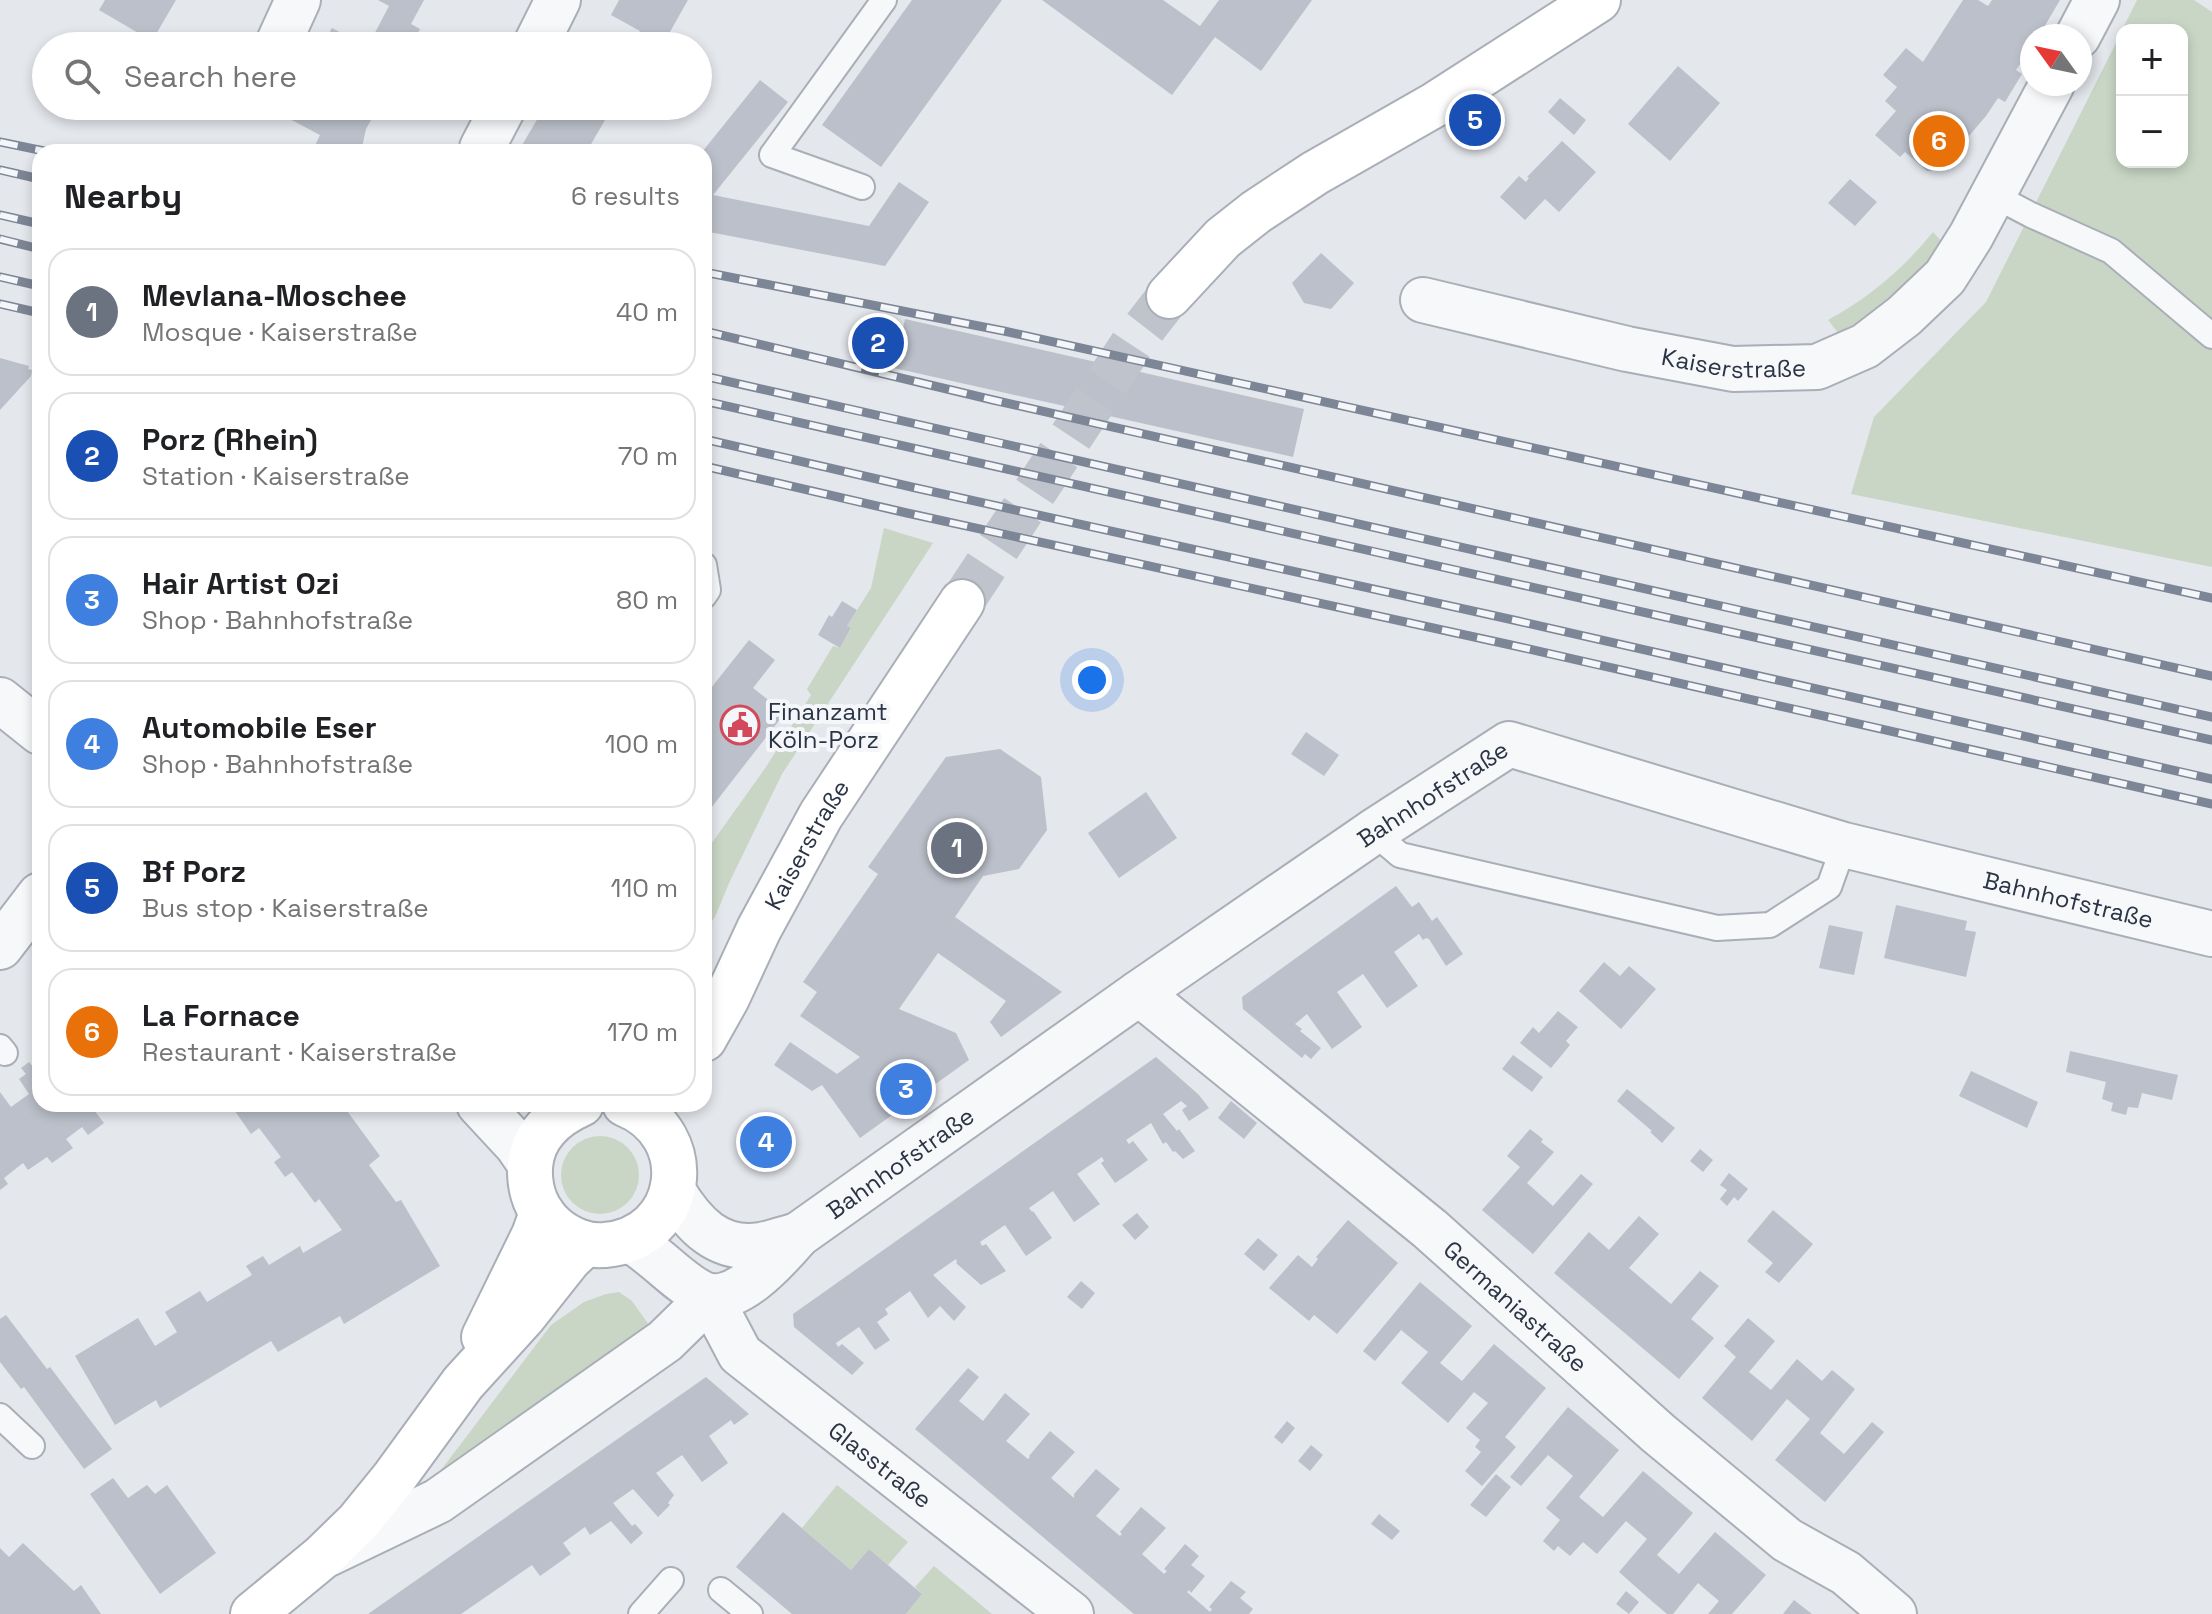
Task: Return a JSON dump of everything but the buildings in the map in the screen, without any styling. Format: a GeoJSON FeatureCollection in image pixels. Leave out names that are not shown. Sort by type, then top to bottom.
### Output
{"type":"FeatureCollection","features":[{"type":"Feature","properties":{"kind":"main road"},"geometry":{"type":"LineString","coordinates":[[1169,296],[1223,238],[1256,212],[1315,173],[1436,104],[1598,0]]}},
{"type":"Feature","properties":{"kind":"main road","name":"Kaiserstraße"},"geometry":{"type":"LineString","coordinates":[[712,1025],[759,929],[821,815],[962,602]]}},
{"type":"Feature","properties":{"kind":"main road","name":"Kaiserstraße"},"geometry":{"type":"LineString","coordinates":[[712,983],[759,929]]}},
{"type":"Feature","properties":{"kind":"main road"},"geometry":{"type":"LineString","coordinates":[[560,1112],[543,1131],[532,1152],[530,1179],[534,1196],[542,1213],[561,1233],[585,1244],[599,1246],[630,1240],[642,1234],[662,1214],[673,1191],[674,1157],[665,1119],[641,1112]]}},
{"type":"Feature","properties":{"kind":"main road","name":"Bahnhofstraße"},"geometry":{"type":"LineString","coordinates":[[463,1383],[542,1213]]}},
{"type":"Feature","properties":{"kind":"main road","name":"Bahnhofstraße"},"geometry":{"type":"LineString","coordinates":[[253,1614],[322,1557],[358,1522],[463,1383],[585,1244]]}},
{"type":"Feature","properties":{"kind":"street"},"geometry":{"type":"LineString","coordinates":[[283,32],[298,0]]}},
{"type":"Feature","properties":{"kind":"street"},"geometry":{"type":"LineString","coordinates":[[542,32],[558,0]]}},
{"type":"Feature","properties":{"kind":"street"},"geometry":{"type":"LineString","coordinates":[[2084,24],[2097,0]]}},
{"type":"Feature","properties":{"kind":"street","name":"Kaiserstraße"},"geometry":{"type":"LineString","coordinates":[[1423,300],[1627,349],[1733,369],[1817,367],[1865,346],[1904,316],[1945,277],[1971,236],[2046,96]]}},
{"type":"Feature","properties":{"kind":"street"},"geometry":{"type":"LineString","coordinates":[[484,144],[497,120]]}},
{"type":"Feature","properties":{"kind":"street"},"geometry":{"type":"LineString","coordinates":[[0,700],[32,726]]}},
{"type":"Feature","properties":{"kind":"street","name":"Bahnhofstraße"},"geometry":{"type":"LineString","coordinates":[[322,1557],[438,1501],[665,1341],[710,1297],[740,1288],[756,1278],[798,1235],[1139,993],[1373,832],[1509,744],[1844,845],[2212,934]]}},
{"type":"Feature","properties":{"kind":"street","name":"Germaniastraße"},"geometry":{"type":"LineString","coordinates":[[1139,993],[1430,1229],[1658,1433],[1787,1540],[1846,1573],[1894,1614]]}},
{"type":"Feature","properties":{"kind":"street"},"geometry":{"type":"LineString","coordinates":[[486,1112],[530,1164]]}},
{"type":"Feature","properties":{"kind":"street","name":"Bahnhofstraße"},"geometry":{"type":"LineString","coordinates":[[673,1191],[696,1224],[730,1243],[762,1245],[798,1235]]}},
{"type":"Feature","properties":{"kind":"street"},"geometry":{"type":"LineString","coordinates":[[630,1240],[648,1250],[689,1286],[710,1297]]}},
{"type":"Feature","properties":{"kind":"street","name":"Glasstraße"},"geometry":{"type":"LineString","coordinates":[[710,1297],[740,1354],[1071,1614]]}},
{"type":"Feature","properties":{"kind":"lane"},"geometry":{"type":"LineString","coordinates":[[862,187],[772,155],[884,0]]}},
{"type":"Feature","properties":{"kind":"lane"},"geometry":{"type":"LineString","coordinates":[[1993,195],[2111,251],[2212,336]]}},
{"type":"Feature","properties":{"kind":"lane"},"geometry":{"type":"LineString","coordinates":[[1373,832],[1400,855],[1717,928],[1770,925],[1794,910],[1829,887],[1844,845]]}},
{"type":"Feature","properties":{"kind":"lane"},"geometry":{"type":"LineString","coordinates":[[0,1416],[32,1446]]}},
{"type":"Feature","properties":{"kind":"lane"},"geometry":{"type":"LineString","coordinates":[[641,1614],[671,1580]]}},
{"type":"Feature","properties":{"kind":"lane"},"geometry":{"type":"LineString","coordinates":[[721,1590],[750,1614]]}},
{"type":"Feature","properties":{"kind":"green space"},"geometry":{"type":"Polygon","coordinates":[[[2137,0],[2194,0],[2212,12],[2212,567],[1851,494],[1874,417],[1986,302],[2116,43],[2116,168],[2188,168],[2188,24],[2125,24],[2137,0]]]}},
{"type":"Feature","properties":{"kind":"green space"},"geometry":{"type":"Polygon","coordinates":[[[1933,232],[1945,245],[1936,258],[1882,306],[1839,334],[1828,320],[1885,281],[1933,232]]]}},
{"type":"Feature","properties":{"kind":"green space"},"geometry":{"type":"Polygon","coordinates":[[[884,528],[933,543],[782,774],[712,921],[712,843],[766,767],[811,695],[807,689],[833,646],[840,648],[851,629],[847,626],[871,588],[884,528]]]}},
{"type":"Feature","properties":{"kind":"green space"},"geometry":{"type":"Polygon","coordinates":[[[600,1136],[615,1139],[632,1153],[639,1175],[636,1190],[622,1207],[600,1214],[585,1211],[568,1197],[561,1175],[564,1160],[578,1143],[600,1136]]]}},
{"type":"Feature","properties":{"kind":"green space"},"geometry":{"type":"Polygon","coordinates":[[[619,1292],[632,1301],[654,1332],[435,1478],[551,1325],[584,1302],[619,1292]]]}},
{"type":"Feature","properties":{"kind":"green space"},"geometry":{"type":"Polygon","coordinates":[[[837,1485],[908,1542],[888,1565],[869,1549],[851,1570],[802,1528],[837,1485]]]}},
{"type":"Feature","properties":{"kind":"green space"},"geometry":{"type":"Polygon","coordinates":[[[934,1566],[992,1614],[906,1614],[922,1594],[915,1587],[934,1566]]]}},
{"type":"Feature","properties":{"kind":"tunnel"},"geometry":{"type":"LineString","coordinates":[[962,602],[1134,341],[1169,296]]}},
{"type":"Feature","properties":{"kind":"railway"},"geometry":{"type":"LineString","coordinates":[[0,142],[32,149]]}},
{"type":"Feature","properties":{"kind":"railway"},"geometry":{"type":"LineString","coordinates":[[0,170],[32,177]]}},
{"type":"Feature","properties":{"kind":"railway"},"geometry":{"type":"LineString","coordinates":[[0,215],[32,222]]}},
{"type":"Feature","properties":{"kind":"railway"},"geometry":{"type":"LineString","coordinates":[[0,239],[32,247]]}},
{"type":"Feature","properties":{"kind":"railway"},"geometry":{"type":"LineString","coordinates":[[712,274],[1004,331],[2212,598]]}},
{"type":"Feature","properties":{"kind":"railway"},"geometry":{"type":"LineString","coordinates":[[0,277],[32,284]]}},
{"type":"Feature","properties":{"kind":"railway"},"geometry":{"type":"LineString","coordinates":[[0,304],[32,311]]}},
{"type":"Feature","properties":{"kind":"railway"},"geometry":{"type":"LineString","coordinates":[[712,333],[993,400],[2212,676]]}},
{"type":"Feature","properties":{"kind":"railway"},"geometry":{"type":"LineString","coordinates":[[712,378],[2212,717]]}},
{"type":"Feature","properties":{"kind":"railway"},"geometry":{"type":"LineString","coordinates":[[712,403],[2212,740]]}},
{"type":"Feature","properties":{"kind":"railway"},"geometry":{"type":"LineString","coordinates":[[712,441],[2212,779]]}},
{"type":"Feature","properties":{"kind":"railway"},"geometry":{"type":"LineString","coordinates":[[712,468],[2212,804]]}},
{"type":"Feature","properties":{"kind":"place","name":"Bf Porz"},"geometry":{"type":"Point","coordinates":[1475,120]}},
{"type":"Feature","properties":{"kind":"place","name":"La Fornace"},"geometry":{"type":"Point","coordinates":[1939,141]}},
{"type":"Feature","properties":{"kind":"place","name":"Porz (Rhein)"},"geometry":{"type":"Point","coordinates":[878,343]}},
{"type":"Feature","properties":{"kind":"place","name":"Finanzamt Köln-Porz"},"geometry":{"type":"Point","coordinates":[740,725]}},
{"type":"Feature","properties":{"kind":"place","name":"Mevlana-Moschee"},"geometry":{"type":"Point","coordinates":[957,848]}},
{"type":"Feature","properties":{"kind":"place","name":"Hair Artist Ozi"},"geometry":{"type":"Point","coordinates":[906,1089]}},
{"type":"Feature","properties":{"kind":"place","name":"Automobile Eser"},"geometry":{"type":"Point","coordinates":[766,1142]}}]}
